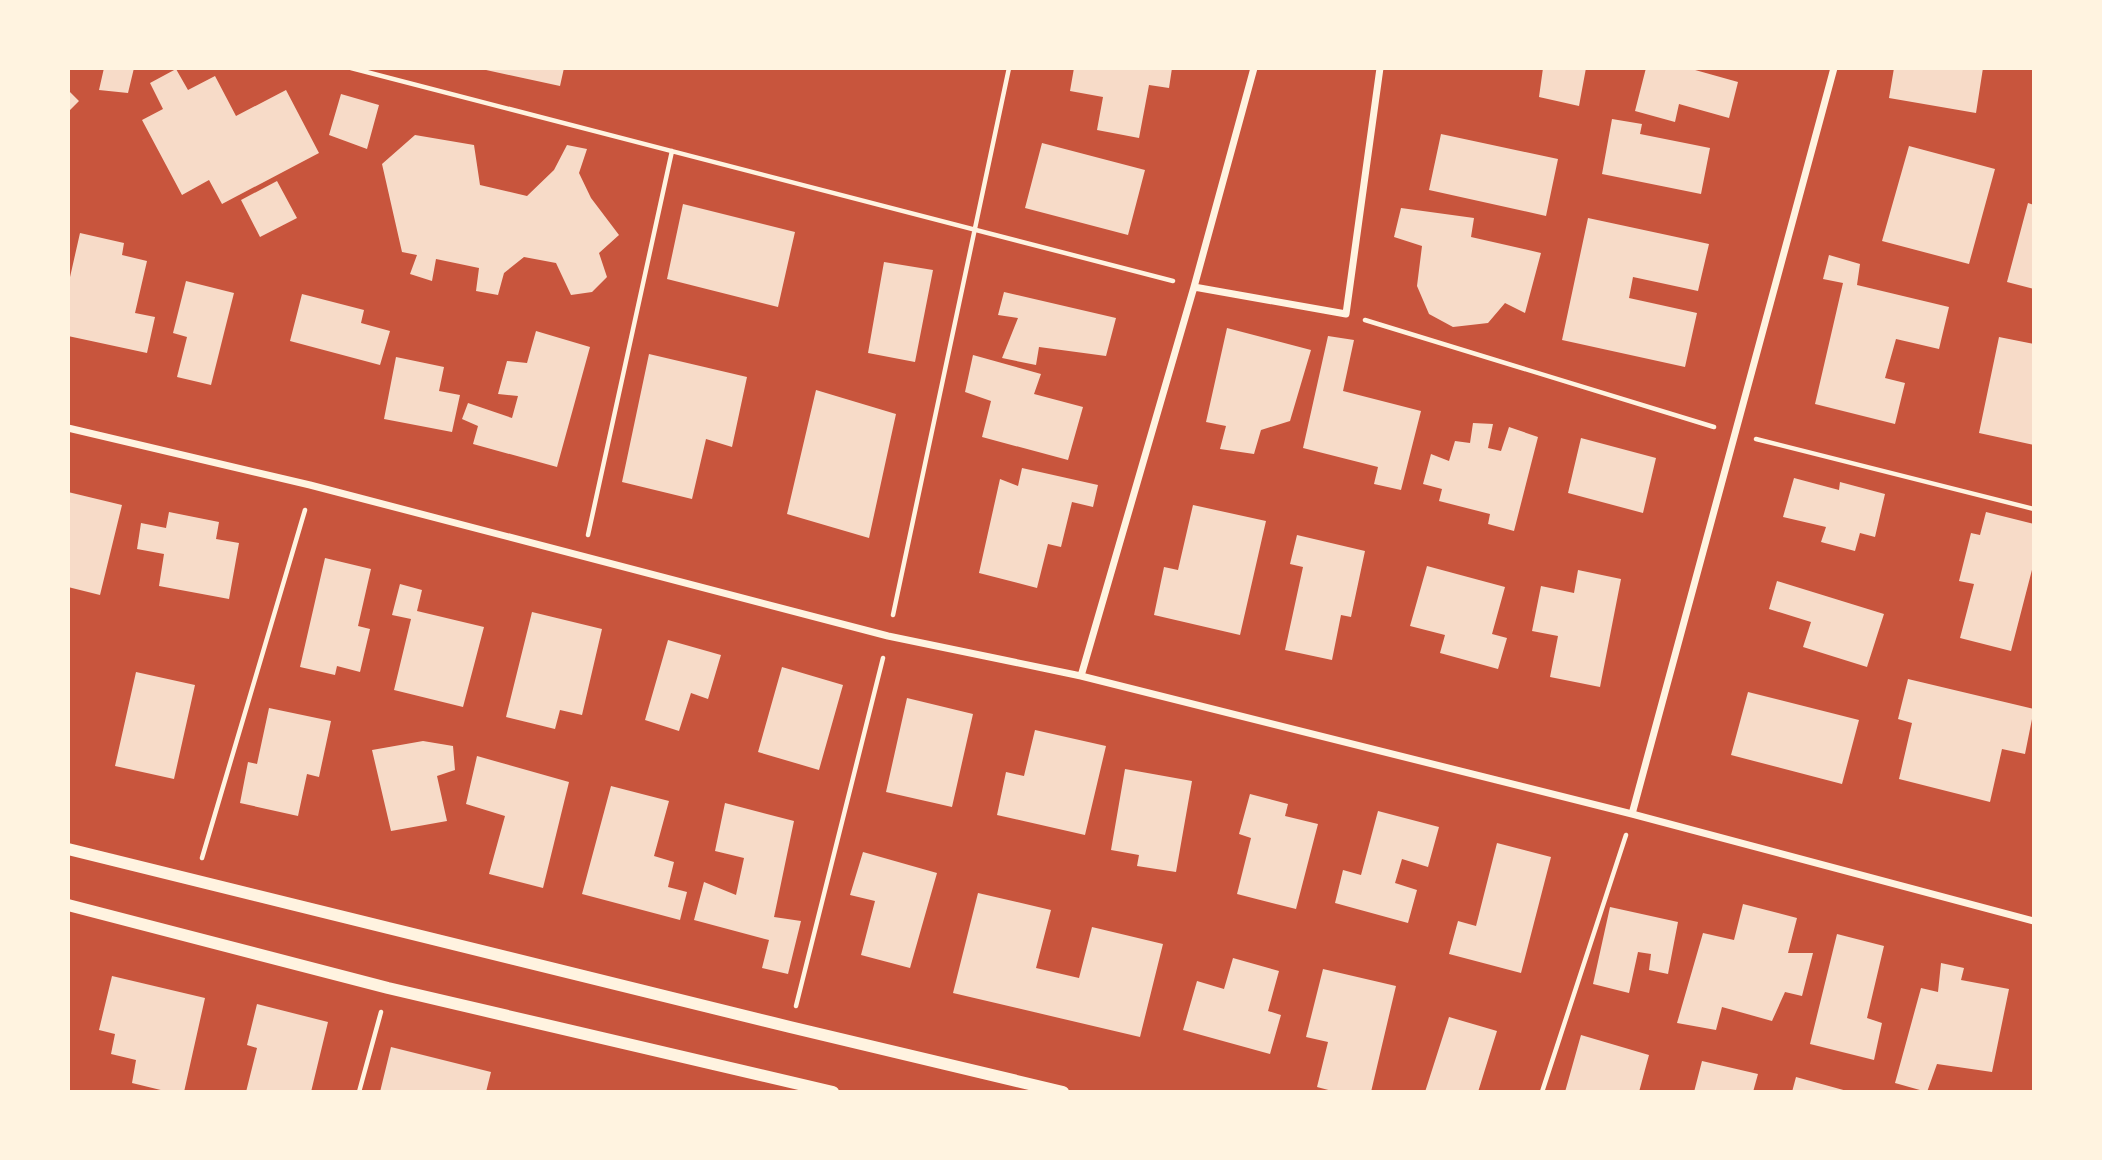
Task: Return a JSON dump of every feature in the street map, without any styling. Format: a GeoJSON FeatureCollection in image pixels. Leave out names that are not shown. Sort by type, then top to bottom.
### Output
{"type":"FeatureCollection","features":[{"type":"Feature","properties":{"kind":"street"},"geometry":{"type":"LineString","coordinates":[[1081,676],[1194,287],[1254,68]]}},
{"type":"Feature","properties":{"kind":"street"},"geometry":{"type":"LineString","coordinates":[[1194,287],[1346,314],[1380,68]]}},
{"type":"Feature","properties":{"kind":"street"},"geometry":{"type":"LineString","coordinates":[[1632,814],[1834,68]]}},
{"type":"Feature","properties":{"kind":"street"},"geometry":{"type":"LineString","coordinates":[[68,428],[310,485],[888,636],[1081,676],[1632,814],[2034,921]]}},
{"type":"Feature","properties":{"kind":"street"},"geometry":{"type":"LineString","coordinates":[[68,849],[1063,1092]]}},
{"type":"Feature","properties":{"kind":"street"},"geometry":{"type":"LineString","coordinates":[[68,905],[388,988],[834,1092]]}},
{"type":"Feature","properties":{"kind":"path"},"geometry":{"type":"LineString","coordinates":[[351,68],[1194,287]]}},
{"type":"Feature","properties":{"kind":"path"},"geometry":{"type":"LineString","coordinates":[[790,1027],[888,636],[1009,68]]}},
{"type":"Feature","properties":{"kind":"path"},"geometry":{"type":"LineString","coordinates":[[589,535],[672,151]]}},
{"type":"Feature","properties":{"kind":"path"},"geometry":{"type":"LineString","coordinates":[[1346,314],[1736,433],[2034,509]]}},
{"type":"Feature","properties":{"kind":"path"},"geometry":{"type":"LineString","coordinates":[[195,881],[304,510]]}},
{"type":"Feature","properties":{"kind":"path"},"geometry":{"type":"LineString","coordinates":[[1542,1092],[1632,814]]}},
{"type":"Feature","properties":{"kind":"path"},"geometry":{"type":"LineString","coordinates":[[359,1092],[388,988]]}},
{"type":"Feature","properties":{"kind":"building"},"geometry":{"type":"Polygon","coordinates":[[[104,68],[134,68],[128,93],[99,90],[104,68]]]}},
{"type":"Feature","properties":{"kind":"building"},"geometry":{"type":"Polygon","coordinates":[[[477,68],[564,68],[560,86],[477,68]]]}},
{"type":"Feature","properties":{"kind":"building"},"geometry":{"type":"Polygon","coordinates":[[[1074,68],[1172,68],[1169,88],[1149,85],[1139,138],[1097,130],[1103,97],[1070,91],[1074,68]]]}},
{"type":"Feature","properties":{"kind":"building"},"geometry":{"type":"Polygon","coordinates":[[[1543,68],[1586,68],[1579,106],[1539,97],[1543,68]]]}},
{"type":"Feature","properties":{"kind":"building"},"geometry":{"type":"Polygon","coordinates":[[[1646,68],[1688,68],[1738,82],[1729,118],[1679,104],[1675,122],[1635,111],[1646,68]]]}},
{"type":"Feature","properties":{"kind":"building"},"geometry":{"type":"Polygon","coordinates":[[[1894,68],[1983,68],[1976,113],[1889,98],[1894,68]]]}},
{"type":"Feature","properties":{"kind":"building"},"geometry":{"type":"Polygon","coordinates":[[[176,69],[188,90],[215,76],[236,116],[286,90],[319,153],[222,204],[209,180],[182,195],[142,120],[163,109],[150,83],[176,69]]]}},
{"type":"Feature","properties":{"kind":"building"},"geometry":{"type":"Polygon","coordinates":[[[68,90],[79,101],[68,112],[68,90]]]}},
{"type":"Feature","properties":{"kind":"building"},"geometry":{"type":"Polygon","coordinates":[[[341,94],[379,105],[367,149],[329,135],[341,94]]]}},
{"type":"Feature","properties":{"kind":"building"},"geometry":{"type":"Polygon","coordinates":[[[1612,119],[1642,124],[1640,134],[1710,148],[1701,194],[1602,174],[1612,119]]]}},
{"type":"Feature","properties":{"kind":"building"},"geometry":{"type":"Polygon","coordinates":[[[1441,134],[1558,159],[1546,216],[1429,190],[1441,134]]]}},
{"type":"Feature","properties":{"kind":"building"},"geometry":{"type":"Polygon","coordinates":[[[415,135],[474,145],[480,185],[527,196],[554,170],[567,145],[587,149],[579,173],[591,198],[619,235],[599,253],[607,277],[592,292],[571,295],[556,263],[524,257],[504,273],[498,295],[476,291],[479,268],[436,259],[432,281],[410,274],[417,255],[402,252],[382,164],[415,135]]]}},
{"type":"Feature","properties":{"kind":"building"},"geometry":{"type":"Polygon","coordinates":[[[1042,143],[1145,170],[1128,235],[1025,208],[1042,143]]]}},
{"type":"Feature","properties":{"kind":"building"},"geometry":{"type":"Polygon","coordinates":[[[1909,146],[1995,169],[1969,264],[1882,241],[1909,146]]]}},
{"type":"Feature","properties":{"kind":"building"},"geometry":{"type":"Polygon","coordinates":[[[277,181],[297,218],[260,237],[241,200],[277,181]]]}},
{"type":"Feature","properties":{"kind":"building"},"geometry":{"type":"Polygon","coordinates":[[[2028,203],[2034,205],[2034,289],[2007,282],[2028,203]]]}},
{"type":"Feature","properties":{"kind":"building"},"geometry":{"type":"Polygon","coordinates":[[[683,204],[795,232],[778,307],[667,279],[683,204]]]}},
{"type":"Feature","properties":{"kind":"building"},"geometry":{"type":"Polygon","coordinates":[[[1401,208],[1474,218],[1471,237],[1541,253],[1525,313],[1505,303],[1488,323],[1453,327],[1429,314],[1417,286],[1422,246],[1394,237],[1401,208]]]}},
{"type":"Feature","properties":{"kind":"building"},"geometry":{"type":"Polygon","coordinates":[[[1588,218],[1709,244],[1698,291],[1633,277],[1629,298],[1697,313],[1685,367],[1562,340],[1588,218]]]}},
{"type":"Feature","properties":{"kind":"building"},"geometry":{"type":"Polygon","coordinates":[[[80,233],[124,243],[122,255],[147,261],[135,313],[155,317],[147,353],[68,336],[68,286],[80,233]]]}},
{"type":"Feature","properties":{"kind":"building"},"geometry":{"type":"Polygon","coordinates":[[[1829,255],[1860,264],[1857,285],[1949,307],[1939,349],[1896,339],[1885,378],[1905,383],[1895,424],[1815,404],[1843,283],[1823,279],[1829,255]]]}},
{"type":"Feature","properties":{"kind":"building"},"geometry":{"type":"Polygon","coordinates":[[[884,262],[933,270],[915,362],[868,353],[884,262]]]}},
{"type":"Feature","properties":{"kind":"building"},"geometry":{"type":"Polygon","coordinates":[[[186,281],[234,293],[211,385],[177,377],[187,337],[173,333],[186,281]]]}},
{"type":"Feature","properties":{"kind":"building"},"geometry":{"type":"Polygon","coordinates":[[[1004,292],[1116,318],[1106,356],[1039,347],[1036,365],[1002,358],[1018,318],[998,315],[1004,292]]]}},
{"type":"Feature","properties":{"kind":"building"},"geometry":{"type":"Polygon","coordinates":[[[302,294],[364,310],[361,323],[390,331],[380,365],[290,341],[302,294]]]}},
{"type":"Feature","properties":{"kind":"building"},"geometry":{"type":"Polygon","coordinates":[[[1227,328],[1311,350],[1290,421],[1261,430],[1254,454],[1220,449],[1226,426],[1206,422],[1227,328]]]}},
{"type":"Feature","properties":{"kind":"building"},"geometry":{"type":"Polygon","coordinates":[[[536,331],[590,347],[557,467],[473,444],[478,426],[462,419],[468,403],[512,418],[518,396],[498,394],[507,361],[527,363],[536,331]]]}},
{"type":"Feature","properties":{"kind":"building"},"geometry":{"type":"Polygon","coordinates":[[[1328,336],[1354,340],[1343,391],[1421,411],[1401,490],[1374,484],[1378,467],[1303,448],[1328,336]]]}},
{"type":"Feature","properties":{"kind":"building"},"geometry":{"type":"Polygon","coordinates":[[[1999,337],[2034,344],[2034,445],[1979,433],[1999,337]]]}},
{"type":"Feature","properties":{"kind":"building"},"geometry":{"type":"Polygon","coordinates":[[[649,354],[747,377],[732,447],[706,439],[692,499],[622,482],[649,354]]]}},
{"type":"Feature","properties":{"kind":"building"},"geometry":{"type":"Polygon","coordinates":[[[973,355],[1041,374],[1034,394],[1083,407],[1068,460],[982,437],[991,401],[965,392],[973,355]]]}},
{"type":"Feature","properties":{"kind":"building"},"geometry":{"type":"Polygon","coordinates":[[[396,357],[444,367],[439,391],[460,395],[452,432],[384,419],[396,357]]]}},
{"type":"Feature","properties":{"kind":"building"},"geometry":{"type":"Polygon","coordinates":[[[816,390],[896,414],[869,538],[787,514],[816,390]]]}},
{"type":"Feature","properties":{"kind":"building"},"geometry":{"type":"Polygon","coordinates":[[[1473,423],[1493,424],[1488,448],[1501,451],[1509,427],[1538,437],[1514,531],[1488,524],[1490,514],[1439,501],[1442,489],[1423,484],[1431,454],[1449,461],[1455,441],[1470,443],[1473,423]]]}},
{"type":"Feature","properties":{"kind":"building"},"geometry":{"type":"Polygon","coordinates":[[[1581,438],[1656,458],[1643,513],[1568,493],[1581,438]]]}},
{"type":"Feature","properties":{"kind":"building"},"geometry":{"type":"Polygon","coordinates":[[[1022,468],[1098,485],[1093,507],[1072,502],[1061,547],[1048,544],[1037,588],[979,573],[1000,479],[1018,486],[1022,468]]]}},
{"type":"Feature","properties":{"kind":"building"},"geometry":{"type":"Polygon","coordinates":[[[1794,478],[1839,490],[1840,482],[1885,494],[1875,537],[1860,533],[1855,551],[1821,542],[1826,527],[1783,517],[1794,478]]]}},
{"type":"Feature","properties":{"kind":"building"},"geometry":{"type":"Polygon","coordinates":[[[68,492],[122,505],[100,595],[68,587],[68,492]]]}},
{"type":"Feature","properties":{"kind":"building"},"geometry":{"type":"Polygon","coordinates":[[[1193,505],[1266,521],[1240,635],[1154,615],[1164,567],[1178,570],[1193,505]]]}},
{"type":"Feature","properties":{"kind":"building"},"geometry":{"type":"Polygon","coordinates":[[[169,512],[219,522],[216,539],[239,543],[229,599],[159,586],[164,554],[137,549],[141,523],[166,528],[169,512]]]}},
{"type":"Feature","properties":{"kind":"building"},"geometry":{"type":"Polygon","coordinates":[[[1986,512],[2034,524],[2034,562],[2011,651],[1960,638],[1974,584],[1959,581],[1971,533],[1980,535],[1986,512]]]}},
{"type":"Feature","properties":{"kind":"building"},"geometry":{"type":"Polygon","coordinates":[[[1297,535],[1365,551],[1351,617],[1341,615],[1332,660],[1285,650],[1303,567],[1290,564],[1297,535]]]}},
{"type":"Feature","properties":{"kind":"building"},"geometry":{"type":"Polygon","coordinates":[[[325,558],[371,569],[358,626],[370,629],[360,672],[337,666],[335,675],[300,667],[325,558]]]}},
{"type":"Feature","properties":{"kind":"building"},"geometry":{"type":"Polygon","coordinates":[[[1427,566],[1505,587],[1492,634],[1507,638],[1498,669],[1440,653],[1445,635],[1410,626],[1427,566]]]}},
{"type":"Feature","properties":{"kind":"building"},"geometry":{"type":"Polygon","coordinates":[[[1578,570],[1621,579],[1600,687],[1550,677],[1558,636],[1532,631],[1541,586],[1574,593],[1578,570]]]}},
{"type":"Feature","properties":{"kind":"building"},"geometry":{"type":"Polygon","coordinates":[[[1777,581],[1884,614],[1867,667],[1803,647],[1811,622],[1769,609],[1777,581]]]}},
{"type":"Feature","properties":{"kind":"building"},"geometry":{"type":"Polygon","coordinates":[[[400,584],[422,590],[417,611],[484,627],[463,707],[394,690],[411,619],[392,615],[400,584]]]}},
{"type":"Feature","properties":{"kind":"building"},"geometry":{"type":"Polygon","coordinates":[[[532,612],[602,629],[582,715],[560,710],[555,729],[506,717],[532,612]]]}},
{"type":"Feature","properties":{"kind":"building"},"geometry":{"type":"Polygon","coordinates":[[[668,640],[721,655],[708,699],[691,693],[679,731],[645,720],[668,640]]]}},
{"type":"Feature","properties":{"kind":"building"},"geometry":{"type":"Polygon","coordinates":[[[782,667],[843,685],[819,770],[758,752],[782,667]]]}},
{"type":"Feature","properties":{"kind":"building"},"geometry":{"type":"Polygon","coordinates":[[[136,672],[195,685],[174,779],[115,766],[136,672]]]}},
{"type":"Feature","properties":{"kind":"building"},"geometry":{"type":"Polygon","coordinates":[[[1908,679],[2034,709],[2025,754],[2002,749],[1990,802],[1899,779],[1912,723],[1898,719],[1908,679]]]}},
{"type":"Feature","properties":{"kind":"building"},"geometry":{"type":"Polygon","coordinates":[[[1748,692],[1859,720],[1842,784],[1731,755],[1748,692]]]}},
{"type":"Feature","properties":{"kind":"building"},"geometry":{"type":"Polygon","coordinates":[[[907,698],[973,714],[952,807],[886,792],[907,698]]]}},
{"type":"Feature","properties":{"kind":"building"},"geometry":{"type":"Polygon","coordinates":[[[269,708],[331,721],[319,777],[307,774],[298,816],[240,803],[248,762],[257,764],[269,708]]]}},
{"type":"Feature","properties":{"kind":"building"},"geometry":{"type":"Polygon","coordinates":[[[1035,730],[1106,746],[1085,835],[997,815],[1006,772],[1024,776],[1035,730]]]}},
{"type":"Feature","properties":{"kind":"building"},"geometry":{"type":"Polygon","coordinates":[[[423,741],[453,746],[455,770],[437,776],[447,821],[391,831],[372,750],[423,741]]]}},
{"type":"Feature","properties":{"kind":"building"},"geometry":{"type":"Polygon","coordinates":[[[477,756],[569,782],[543,888],[489,874],[505,816],[466,804],[477,756]]]}},
{"type":"Feature","properties":{"kind":"building"},"geometry":{"type":"Polygon","coordinates":[[[1125,769],[1192,781],[1176,872],[1137,866],[1139,855],[1111,850],[1125,769]]]}},
{"type":"Feature","properties":{"kind":"building"},"geometry":{"type":"Polygon","coordinates":[[[611,786],[669,801],[654,856],[674,862],[668,887],[687,892],[680,920],[582,894],[611,786]]]}},
{"type":"Feature","properties":{"kind":"building"},"geometry":{"type":"Polygon","coordinates":[[[1250,794],[1288,804],[1285,816],[1318,824],[1296,909],[1237,894],[1251,838],[1239,834],[1250,794]]]}},
{"type":"Feature","properties":{"kind":"building"},"geometry":{"type":"Polygon","coordinates":[[[725,803],[794,821],[774,917],[801,921],[788,974],[762,968],[769,940],[694,920],[704,882],[736,895],[744,858],[715,851],[725,803]]]}},
{"type":"Feature","properties":{"kind":"building"},"geometry":{"type":"Polygon","coordinates":[[[1378,811],[1439,827],[1428,867],[1402,859],[1395,883],[1417,890],[1408,923],[1335,903],[1343,870],[1361,875],[1378,811]]]}},
{"type":"Feature","properties":{"kind":"building"},"geometry":{"type":"Polygon","coordinates":[[[1497,843],[1551,857],[1521,973],[1449,954],[1458,921],[1476,926],[1497,843]]]}},
{"type":"Feature","properties":{"kind":"building"},"geometry":{"type":"Polygon","coordinates":[[[863,852],[937,873],[910,968],[861,955],[875,901],[850,895],[863,852]]]}},
{"type":"Feature","properties":{"kind":"building"},"geometry":{"type":"Polygon","coordinates":[[[978,893],[1051,910],[1036,968],[1079,978],[1092,927],[1163,944],[1140,1037],[953,993],[978,893]]]}},
{"type":"Feature","properties":{"kind":"building"},"geometry":{"type":"Polygon","coordinates":[[[1743,904],[1797,918],[1788,953],[1813,953],[1802,996],[1785,992],[1772,1021],[1722,1007],[1716,1030],[1677,1023],[1703,933],[1734,940],[1743,904]]]}},
{"type":"Feature","properties":{"kind":"building"},"geometry":{"type":"Polygon","coordinates":[[[1610,907],[1678,922],[1668,974],[1649,970],[1651,954],[1638,952],[1629,993],[1593,984],[1610,907]]]}},
{"type":"Feature","properties":{"kind":"building"},"geometry":{"type":"Polygon","coordinates":[[[1837,934],[1884,946],[1867,1018],[1882,1023],[1874,1060],[1810,1044],[1837,934]]]}},
{"type":"Feature","properties":{"kind":"building"},"geometry":{"type":"Polygon","coordinates":[[[1233,958],[1279,971],[1268,1011],[1281,1015],[1270,1054],[1183,1030],[1197,981],[1224,989],[1233,958]]]}},
{"type":"Feature","properties":{"kind":"building"},"geometry":{"type":"Polygon","coordinates":[[[1941,963],[1964,968],[1961,980],[2009,989],[1992,1072],[1937,1064],[1927,1092],[1895,1083],[1921,988],[1938,992],[1941,963]]]}},
{"type":"Feature","properties":{"kind":"building"},"geometry":{"type":"Polygon","coordinates":[[[1323,969],[1396,986],[1371,1092],[1336,1092],[1317,1087],[1328,1042],[1306,1037],[1323,969]]]}},
{"type":"Feature","properties":{"kind":"building"},"geometry":{"type":"Polygon","coordinates":[[[112,976],[205,998],[184,1092],[169,1092],[132,1083],[136,1060],[111,1054],[115,1034],[99,1030],[112,976]]]}},
{"type":"Feature","properties":{"kind":"building"},"geometry":{"type":"Polygon","coordinates":[[[257,1004],[328,1022],[311,1092],[246,1092],[257,1048],[247,1045],[257,1004]]]}},
{"type":"Feature","properties":{"kind":"building"},"geometry":{"type":"Polygon","coordinates":[[[1449,1017],[1497,1031],[1478,1092],[1425,1092],[1449,1017]]]}},
{"type":"Feature","properties":{"kind":"building"},"geometry":{"type":"Polygon","coordinates":[[[1581,1035],[1649,1055],[1639,1092],[1565,1092],[1581,1035]]]}},
{"type":"Feature","properties":{"kind":"building"},"geometry":{"type":"Polygon","coordinates":[[[391,1047],[491,1072],[486,1092],[380,1092],[391,1047]]]}},
{"type":"Feature","properties":{"kind":"building"},"geometry":{"type":"Polygon","coordinates":[[[1702,1061],[1758,1074],[1753,1092],[1694,1092],[1702,1061]]]}},
{"type":"Feature","properties":{"kind":"building"},"geometry":{"type":"Polygon","coordinates":[[[1796,1077],[1847,1091],[1792,1092],[1796,1077]]]}}]}
